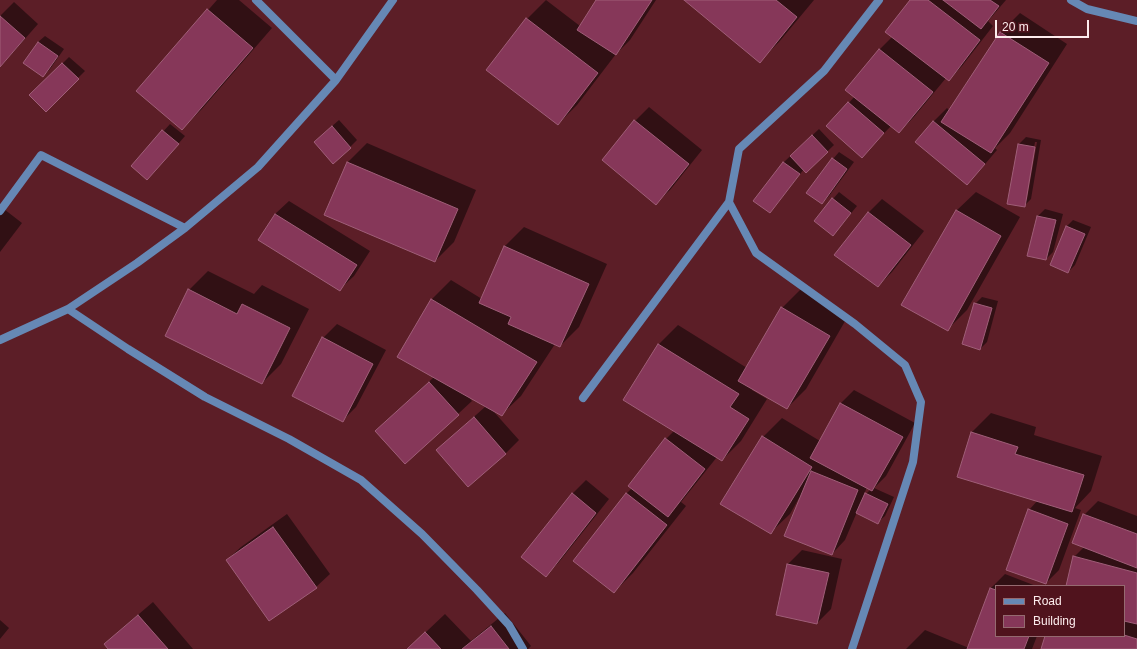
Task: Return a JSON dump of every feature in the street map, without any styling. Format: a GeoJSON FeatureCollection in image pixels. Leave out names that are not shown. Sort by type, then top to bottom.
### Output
{"type":"FeatureCollection","features":[{"type":"Feature","properties":{"kind":"street"},"geometry":{"type":"LineString","coordinates":[[256,0],[336,80]]}},
{"type":"Feature","properties":{"kind":"street"},"geometry":{"type":"LineString","coordinates":[[0,340],[68,309],[137,264],[185,228],[258,167],[336,80],[393,0]]}},
{"type":"Feature","properties":{"kind":"street"},"geometry":{"type":"LineString","coordinates":[[582,398],[728,202],[739,149],[824,72],[878,0]]}},
{"type":"Feature","properties":{"kind":"street"},"geometry":{"type":"LineString","coordinates":[[1071,0],[1088,9],[1137,21]]}},
{"type":"Feature","properties":{"kind":"street"},"geometry":{"type":"LineString","coordinates":[[0,211],[41,155],[185,228]]}},
{"type":"Feature","properties":{"kind":"street"},"geometry":{"type":"LineString","coordinates":[[728,202],[756,253],[855,324],[905,366],[921,402],[913,462],[852,649]]}},
{"type":"Feature","properties":{"kind":"street"},"geometry":{"type":"LineString","coordinates":[[68,309],[128,349],[205,397],[289,439],[361,480],[422,534],[477,590],[509,625],[523,649]]}},
{"type":"Feature","properties":{"kind":"building"},"geometry":{"type":"Polygon","coordinates":[[[596,0],[652,0],[616,55],[577,30],[596,0]]]}},
{"type":"Feature","properties":{"kind":"building"},"geometry":{"type":"Polygon","coordinates":[[[684,0],[776,0],[797,17],[760,63],[684,0]]]}},
{"type":"Feature","properties":{"kind":"building"},"geometry":{"type":"Polygon","coordinates":[[[910,0],[928,0],[980,40],[949,81],[885,32],[910,0]]]}},
{"type":"Feature","properties":{"kind":"building"},"geometry":{"type":"Polygon","coordinates":[[[943,0],[990,0],[999,6],[981,29],[943,0]]]}},
{"type":"Feature","properties":{"kind":"building"},"geometry":{"type":"Polygon","coordinates":[[[207,9],[253,48],[182,130],[136,91],[207,9]]]}},
{"type":"Feature","properties":{"kind":"building"},"geometry":{"type":"Polygon","coordinates":[[[0,16],[25,38],[0,67],[0,16]]]}},
{"type":"Feature","properties":{"kind":"building"},"geometry":{"type":"Polygon","coordinates":[[[526,18],[598,73],[558,125],[486,70],[526,18]]]}},
{"type":"Feature","properties":{"kind":"building"},"geometry":{"type":"Polygon","coordinates":[[[1000,32],[1049,63],[991,153],[941,122],[1000,32]]]}},
{"type":"Feature","properties":{"kind":"building"},"geometry":{"type":"Polygon","coordinates":[[[38,42],[58,56],[43,77],[23,63],[38,42]]]}},
{"type":"Feature","properties":{"kind":"building"},"geometry":{"type":"Polygon","coordinates":[[[879,49],[933,92],[899,133],[845,90],[879,49]]]}},
{"type":"Feature","properties":{"kind":"building"},"geometry":{"type":"Polygon","coordinates":[[[62,63],[79,79],[46,112],[29,95],[62,63]]]}},
{"type":"Feature","properties":{"kind":"building"},"geometry":{"type":"Polygon","coordinates":[[[848,102],[884,133],[862,158],[826,126],[848,102]]]}},
{"type":"Feature","properties":{"kind":"building"},"geometry":{"type":"Polygon","coordinates":[[[634,120],[689,164],[656,205],[602,160],[634,120]]]}},
{"type":"Feature","properties":{"kind":"building"},"geometry":{"type":"Polygon","coordinates":[[[933,121],[985,164],[967,185],[915,142],[933,121]]]}},
{"type":"Feature","properties":{"kind":"building"},"geometry":{"type":"Polygon","coordinates":[[[332,126],[351,148],[333,164],[314,142],[332,126]]]}},
{"type":"Feature","properties":{"kind":"building"},"geometry":{"type":"Polygon","coordinates":[[[162,130],[179,144],[147,180],[131,166],[162,130]]]}},
{"type":"Feature","properties":{"kind":"building"},"geometry":{"type":"Polygon","coordinates":[[[812,135],[828,152],[806,173],[790,156],[812,135]]]}},
{"type":"Feature","properties":{"kind":"building"},"geometry":{"type":"Polygon","coordinates":[[[1018,144],[1035,147],[1025,207],[1007,204],[1018,144]]]}},
{"type":"Feature","properties":{"kind":"building"},"geometry":{"type":"Polygon","coordinates":[[[832,158],[847,169],[822,204],[806,193],[832,158]]]}},
{"type":"Feature","properties":{"kind":"building"},"geometry":{"type":"Polygon","coordinates":[[[347,162],[458,209],[435,262],[324,215],[347,162]]]}},
{"type":"Feature","properties":{"kind":"building"},"geometry":{"type":"Polygon","coordinates":[[[783,162],[800,174],[770,213],[753,201],[783,162]]]}},
{"type":"Feature","properties":{"kind":"building"},"geometry":{"type":"Polygon","coordinates":[[[832,198],[851,213],[833,236],[814,221],[832,198]]]}},
{"type":"Feature","properties":{"kind":"building"},"geometry":{"type":"Polygon","coordinates":[[[956,210],[1001,236],[948,331],[901,305],[956,210]]]}},
{"type":"Feature","properties":{"kind":"building"},"geometry":{"type":"Polygon","coordinates":[[[868,212],[911,245],[878,287],[834,255],[868,212]]]}},
{"type":"Feature","properties":{"kind":"building"},"geometry":{"type":"Polygon","coordinates":[[[275,214],[357,265],[340,291],[258,240],[275,214]]]}},
{"type":"Feature","properties":{"kind":"building"},"geometry":{"type":"Polygon","coordinates":[[[1037,216],[1056,220],[1046,260],[1027,256],[1037,216]]]}},
{"type":"Feature","properties":{"kind":"building"},"geometry":{"type":"Polygon","coordinates":[[[1066,226],[1085,234],[1068,273],[1050,265],[1066,226]]]}},
{"type":"Feature","properties":{"kind":"building"},"geometry":{"type":"Polygon","coordinates":[[[504,246],[589,284],[560,347],[508,324],[511,317],[479,303],[504,246]]]}},
{"type":"Feature","properties":{"kind":"building"},"geometry":{"type":"Polygon","coordinates":[[[188,289],[237,314],[242,304],[290,328],[262,384],[165,336],[188,289]]]}},
{"type":"Feature","properties":{"kind":"building"},"geometry":{"type":"Polygon","coordinates":[[[431,299],[537,362],[502,416],[397,357],[431,299]]]}},
{"type":"Feature","properties":{"kind":"building"},"geometry":{"type":"Polygon","coordinates":[[[974,303],[992,308],[980,350],[962,344],[974,303]]]}},
{"type":"Feature","properties":{"kind":"building"},"geometry":{"type":"Polygon","coordinates":[[[781,307],[830,336],[787,409],[738,381],[781,307]]]}},
{"type":"Feature","properties":{"kind":"building"},"geometry":{"type":"Polygon","coordinates":[[[322,337],[373,364],[343,422],[292,396],[322,337]]]}},
{"type":"Feature","properties":{"kind":"building"},"geometry":{"type":"Polygon","coordinates":[[[658,344],[739,394],[730,407],[749,419],[722,461],[623,400],[658,344]]]}},
{"type":"Feature","properties":{"kind":"building"},"geometry":{"type":"Polygon","coordinates":[[[429,382],[459,415],[405,464],[375,431],[429,382]]]}},
{"type":"Feature","properties":{"kind":"building"},"geometry":{"type":"Polygon","coordinates":[[[840,403],[903,437],[872,491],[810,458],[840,403]]]}},
{"type":"Feature","properties":{"kind":"building"},"geometry":{"type":"Polygon","coordinates":[[[474,417],[506,454],[468,487],[436,450],[474,417]]]}},
{"type":"Feature","properties":{"kind":"building"},"geometry":{"type":"Polygon","coordinates":[[[971,432],[1018,447],[1015,454],[1084,475],[1072,512],[957,477],[971,432]]]}},
{"type":"Feature","properties":{"kind":"building"},"geometry":{"type":"Polygon","coordinates":[[[762,436],[812,467],[771,534],[720,504],[762,436]]]}},
{"type":"Feature","properties":{"kind":"building"},"geometry":{"type":"Polygon","coordinates":[[[665,438],[705,469],[668,517],[628,486],[665,438]]]}},
{"type":"Feature","properties":{"kind":"building"},"geometry":{"type":"Polygon","coordinates":[[[811,471],[858,490],[832,555],[784,536],[811,471]]]}},
{"type":"Feature","properties":{"kind":"building"},"geometry":{"type":"Polygon","coordinates":[[[572,493],[596,513],[546,577],[521,557],[572,493]]]}},
{"type":"Feature","properties":{"kind":"building"},"geometry":{"type":"Polygon","coordinates":[[[626,493],[667,525],[614,593],[573,561],[626,493]]]}},
{"type":"Feature","properties":{"kind":"building"},"geometry":{"type":"Polygon","coordinates":[[[865,493],[888,504],[878,524],[856,513],[865,493]]]}},
{"type":"Feature","properties":{"kind":"building"},"geometry":{"type":"Polygon","coordinates":[[[1028,509],[1068,524],[1046,584],[1006,570],[1028,509]]]}},
{"type":"Feature","properties":{"kind":"building"},"geometry":{"type":"Polygon","coordinates":[[[1083,514],[1137,534],[1137,568],[1072,543],[1083,514]]]}},
{"type":"Feature","properties":{"kind":"building"},"geometry":{"type":"Polygon","coordinates":[[[273,527],[317,588],[269,621],[226,560],[273,527]]]}},
{"type":"Feature","properties":{"kind":"building"},"geometry":{"type":"Polygon","coordinates":[[[1073,556],[1137,573],[1137,624],[1125,621],[1125,585],[1066,585],[1073,556]]]}},
{"type":"Feature","properties":{"kind":"building"},"geometry":{"type":"Polygon","coordinates":[[[787,564],[829,573],[817,624],[776,615],[787,564]]]}},
{"type":"Feature","properties":{"kind":"building"},"geometry":{"type":"Polygon","coordinates":[[[990,588],[995,590],[995,637],[1029,637],[1024,649],[967,649],[990,588]]]}},
{"type":"Feature","properties":{"kind":"building"},"geometry":{"type":"Polygon","coordinates":[[[138,615],[168,649],[108,649],[104,644],[138,615]]]}},
{"type":"Feature","properties":{"kind":"building"},"geometry":{"type":"Polygon","coordinates":[[[491,626],[509,649],[462,649],[491,626]]]}},
{"type":"Feature","properties":{"kind":"building"},"geometry":{"type":"Polygon","coordinates":[[[425,632],[441,649],[407,649],[425,632]]]}},
{"type":"Feature","properties":{"kind":"building"},"geometry":{"type":"Polygon","coordinates":[[[1125,635],[1137,639],[1137,649],[1041,649],[1045,637],[1125,637],[1125,635]]]}}]}
